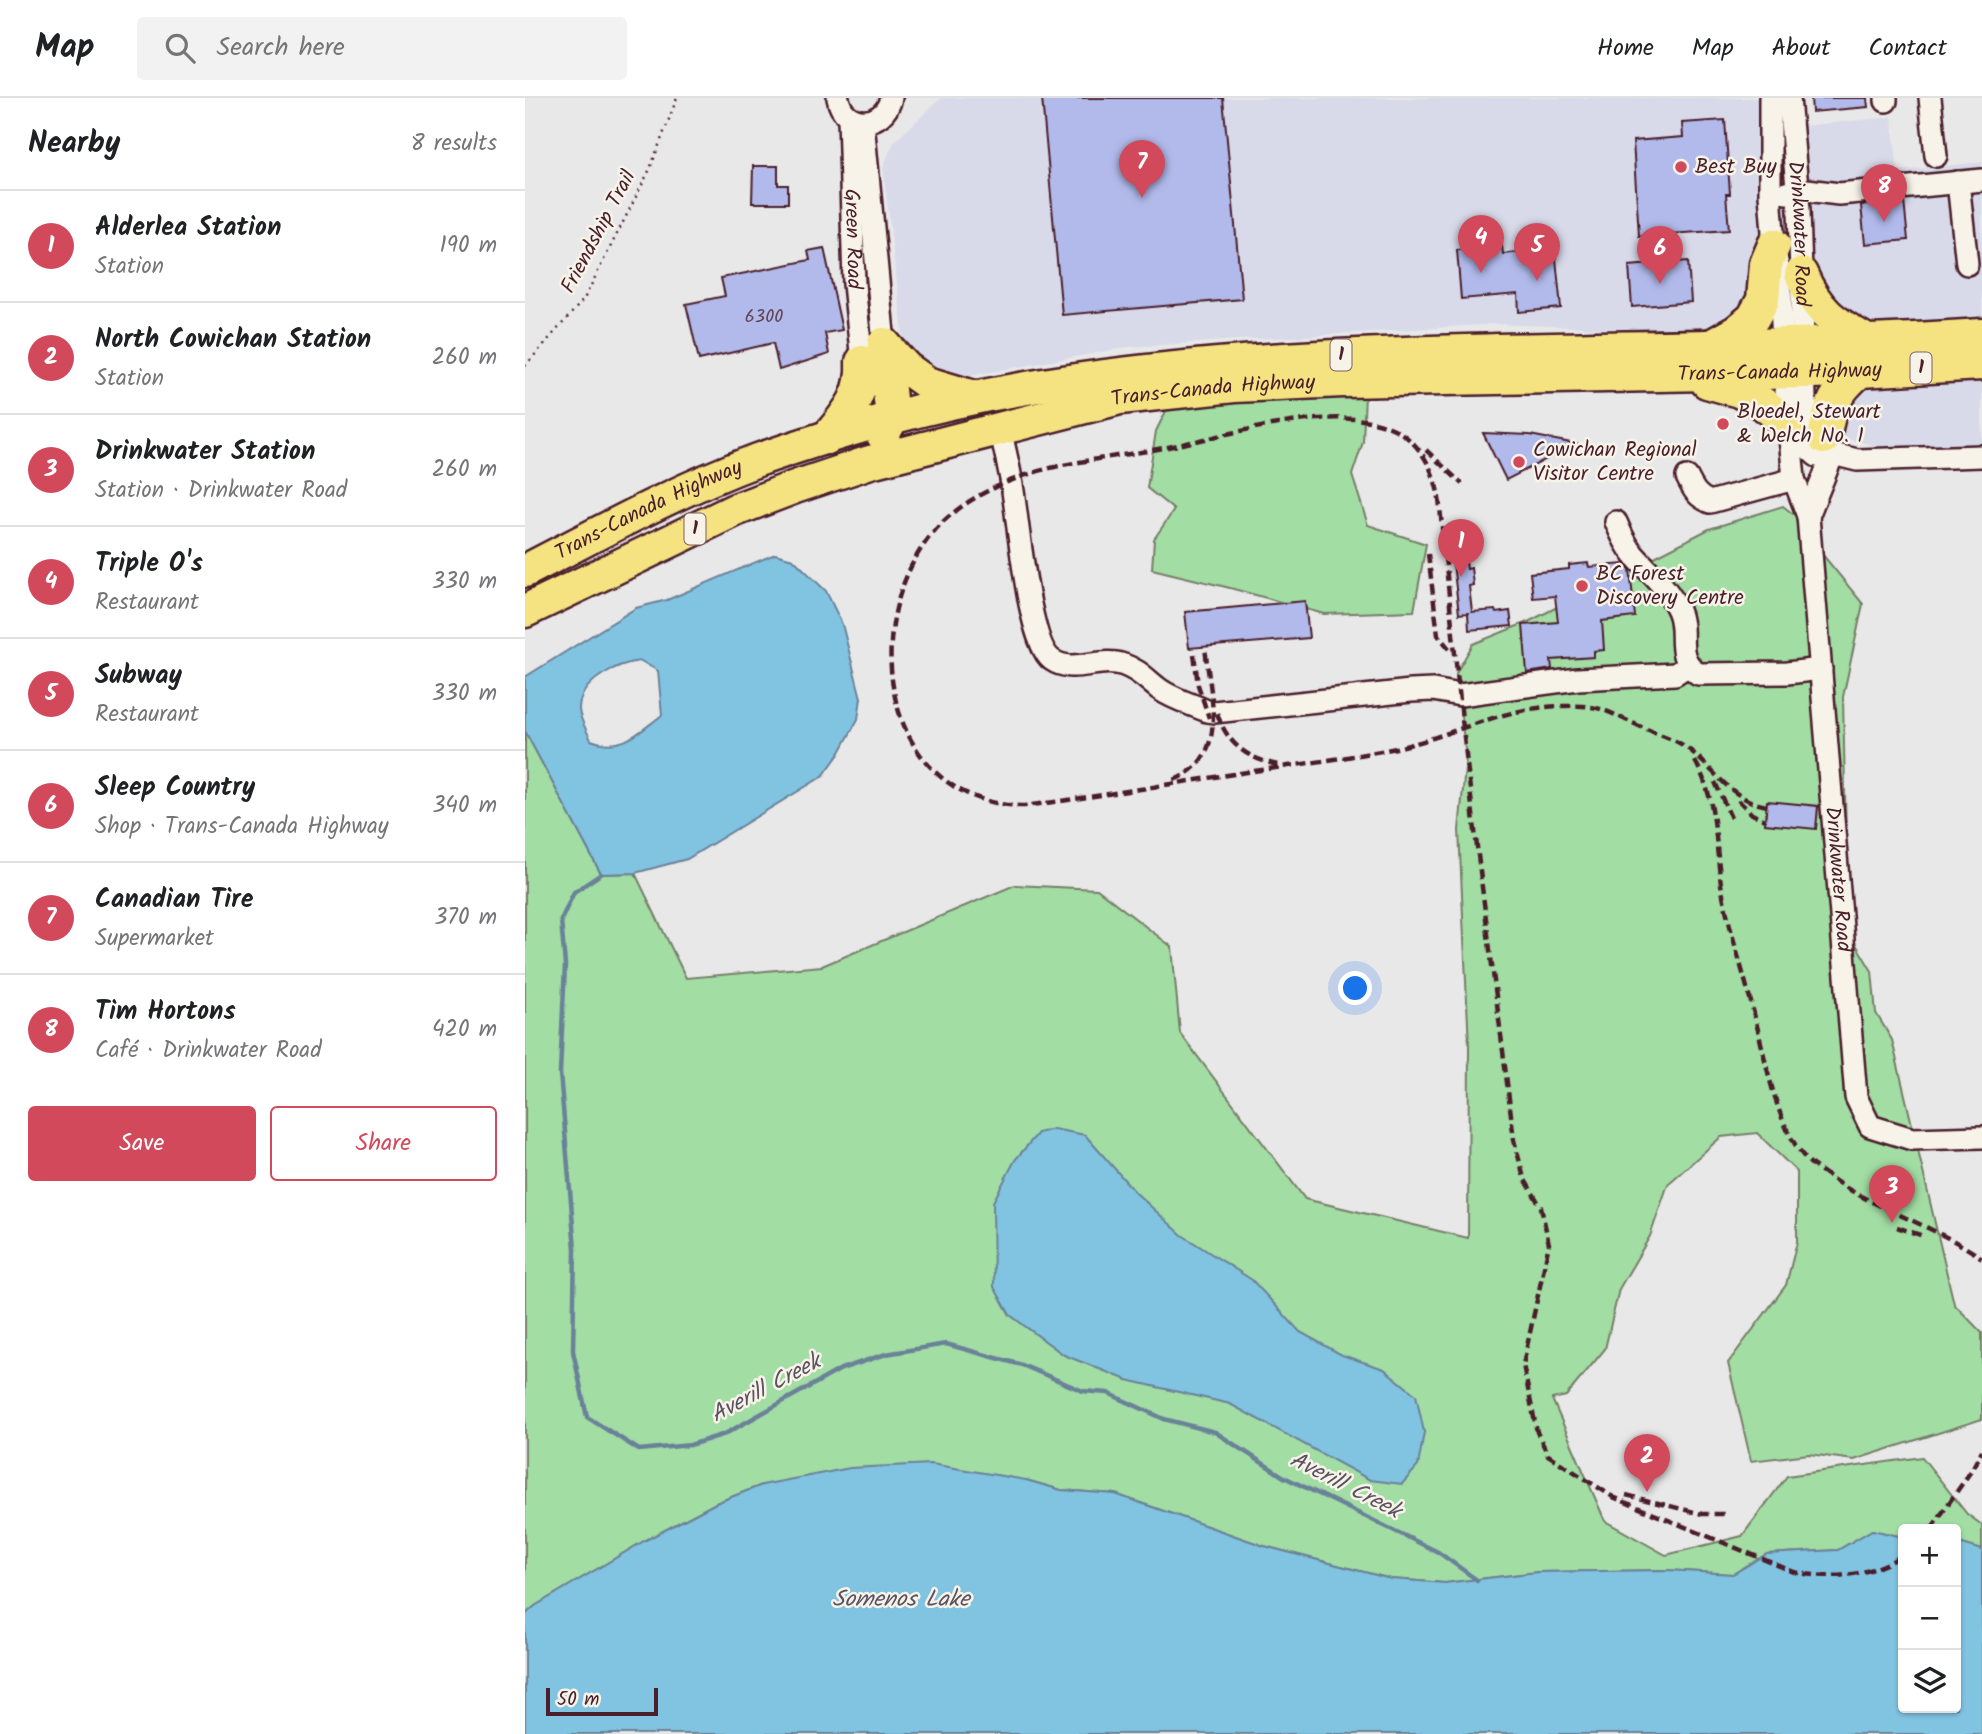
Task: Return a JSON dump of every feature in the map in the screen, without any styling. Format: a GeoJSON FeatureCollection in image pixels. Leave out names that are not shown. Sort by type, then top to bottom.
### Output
{"type":"FeatureCollection","features":[{"type":"Feature","properties":{"kind":"highway"},"geometry":{"type":"LineString","coordinates":[[1709,347],[1736,332],[1753,318],[1763,300],[1766,264],[1774,245]]}},
{"type":"Feature","properties":{"kind":"highway"},"geometry":{"type":"LineString","coordinates":[[1801,274],[1811,298],[1865,357],[1833,401],[1829,446]]}},
{"type":"Feature","properties":{"kind":"highway","name":"Trans-Canada Highway"},"geometry":{"type":"LineString","coordinates":[[1865,357],[1982,335]]}},
{"type":"Feature","properties":{"kind":"highway","name":"Trans-Canada Highway"},"geometry":{"type":"LineString","coordinates":[[525,571],[645,510],[753,462],[827,438],[975,397],[1159,368],[1346,355],[1505,349],[1709,347],[1794,358],[1865,357],[1982,364]]}},
{"type":"Feature","properties":{"kind":"highway"},"geometry":{"type":"LineString","coordinates":[[873,353],[907,368],[927,383],[975,397]]}},
{"type":"Feature","properties":{"kind":"highway"},"geometry":{"type":"LineString","coordinates":[[870,461],[892,418],[873,353]]}},
{"type":"Feature","properties":{"kind":"highway"},"geometry":{"type":"LineString","coordinates":[[827,438],[855,403],[873,353]]}},
{"type":"Feature","properties":{"kind":"highway","name":"Trans-Canada Highway"},"geometry":{"type":"LineString","coordinates":[[525,611],[735,510],[870,461],[1121,398],[1234,386],[1356,381],[1690,375],[1794,358]]}},
{"type":"Feature","properties":{"kind":"highway"},"geometry":{"type":"LineString","coordinates":[[1690,375],[1739,391],[1762,403],[1789,424]]}},
{"type":"Feature","properties":{"kind":"street"},"geometry":{"type":"LineString","coordinates":[[838,98],[839,106],[856,120],[878,118],[889,107],[891,98]]}},
{"type":"Feature","properties":{"kind":"street","name":"Drinkwater Road"},"geometry":{"type":"LineString","coordinates":[[1770,98],[1770,194],[1774,245],[1794,358]]}},
{"type":"Feature","properties":{"kind":"street","name":"Drinkwater Road"},"geometry":{"type":"LineString","coordinates":[[1789,98],[1801,274],[1789,424],[1794,479],[1808,516],[1856,1097],[1870,1126],[1912,1139],[1982,1137]]}},
{"type":"Feature","properties":{"kind":"street"},"geometry":{"type":"LineString","coordinates":[[1930,98],[1936,156]]}},
{"type":"Feature","properties":{"kind":"street","name":"Green Road"},"geometry":{"type":"LineString","coordinates":[[856,120],[873,353]]}},
{"type":"Feature","properties":{"kind":"street"},"geometry":{"type":"LineString","coordinates":[[1770,194],[1798,201],[1827,201],[1839,194],[1982,180]]}},
{"type":"Feature","properties":{"kind":"street"},"geometry":{"type":"LineString","coordinates":[[1958,182],[1967,264]]}},
{"type":"Feature","properties":{"kind":"street"},"geometry":{"type":"LineString","coordinates":[[1794,358],[1808,415],[1829,446],[1857,460],[1982,456]]}},
{"type":"Feature","properties":{"kind":"street"},"geometry":{"type":"LineString","coordinates":[[1789,424],[1802,443],[1817,456],[1829,446]]}},
{"type":"Feature","properties":{"kind":"street"},"geometry":{"type":"LineString","coordinates":[[1000,428],[1036,627],[1048,658],[1061,666],[1103,662],[1122,664],[1143,674],[1159,689],[1213,712],[1411,691],[1433,690],[1460,695],[1578,679],[1675,674],[1687,666]]}},
{"type":"Feature","properties":{"kind":"street","name":"Drinkwater Road"},"geometry":{"type":"LineString","coordinates":[[1808,516],[1829,446]]}},
{"type":"Feature","properties":{"kind":"street"},"geometry":{"type":"LineString","coordinates":[[1687,477],[1701,499],[1710,502],[1794,479]]}},
{"type":"Feature","properties":{"kind":"street"},"geometry":{"type":"LineString","coordinates":[[1616,522],[1633,553],[1672,598],[1681,617],[1683,655],[1687,666],[1698,674],[1787,673],[1821,669]]}},
{"type":"Feature","properties":{"kind":"path","name":"Friendship Trail"},"geometry":{"type":"LineString","coordinates":[[525,366],[584,299],[650,169],[677,98]]}},
{"type":"Feature","properties":{"kind":"shaded area"},"geometry":{"type":"Polygon","coordinates":[[[941,98],[1766,98],[1769,129],[1892,117],[1898,171],[1982,162],[1982,448],[1887,449],[1826,433],[1785,335],[1497,324],[1129,347],[952,379],[904,343],[883,167],[894,142],[941,98]]]}},
{"type":"Feature","properties":{"kind":"green space"},"geometry":{"type":"Polygon","coordinates":[[[1365,394],[1363,442],[1352,475],[1368,525],[1426,544],[1414,611],[1324,614],[1152,569],[1154,539],[1174,510],[1147,488],[1156,431],[1166,411],[1199,399],[1365,394]]]}},
{"type":"Feature","properties":{"kind":"green space"},"geometry":{"type":"Polygon","coordinates":[[[1783,506],[1813,530],[1813,543],[1863,604],[1843,697],[1848,931],[1872,971],[1876,1013],[1892,1040],[1954,1304],[1982,1333],[1982,1419],[1854,1460],[1809,1454],[1751,1461],[1728,1363],[1786,1285],[1797,1242],[1797,1172],[1757,1133],[1721,1137],[1668,1184],[1650,1236],[1619,1289],[1605,1349],[1566,1396],[1552,1399],[1605,1521],[1666,1555],[1742,1536],[1787,1476],[1922,1457],[1967,1514],[1982,1525],[1982,1550],[1961,1544],[1961,1524],[1898,1524],[1898,1536],[1872,1530],[1838,1550],[1767,1554],[1733,1574],[1666,1570],[1538,1572],[1445,1583],[1391,1579],[1264,1546],[1115,1494],[1061,1490],[1026,1480],[762,1485],[716,1503],[644,1541],[535,1606],[525,1615],[525,731],[601,874],[635,873],[686,978],[822,966],[1015,885],[1097,889],[1172,947],[1180,1033],[1305,1199],[1468,1238],[1469,1046],[1459,830],[1466,758],[1456,673],[1473,644],[1530,621],[1709,529],[1783,506]]]}},
{"type":"Feature","properties":{"kind":"water"},"geometry":{"type":"Polygon","coordinates":[[[775,554],[793,559],[826,591],[842,624],[861,698],[858,719],[839,754],[823,776],[687,859],[635,873],[601,874],[525,731],[525,677],[636,608],[667,600],[775,554]],[[641,661],[632,662],[601,675],[585,690],[579,709],[591,740],[612,744],[621,742],[637,734],[662,715],[658,671],[641,661]]]}},
{"type":"Feature","properties":{"kind":"water"},"geometry":{"type":"Polygon","coordinates":[[[1053,1129],[1085,1135],[1136,1193],[1182,1235],[1252,1280],[1300,1332],[1342,1355],[1384,1369],[1416,1395],[1424,1432],[1418,1466],[1402,1484],[1370,1480],[1230,1404],[1127,1380],[1064,1355],[1010,1315],[994,1287],[993,1202],[1015,1160],[1038,1133],[1053,1129]]]}},
{"type":"Feature","properties":{"kind":"water","name":"Somenos Lake"},"geometry":{"type":"Polygon","coordinates":[[[931,1464],[1026,1480],[1061,1490],[1115,1494],[1264,1546],[1391,1579],[1445,1583],[1538,1572],[1666,1570],[1733,1574],[1767,1554],[1838,1550],[1872,1530],[1898,1536],[1898,1713],[1961,1713],[1961,1544],[1982,1550],[1982,1734],[525,1734],[525,1615],[535,1606],[644,1541],[716,1503],[762,1485],[850,1468],[931,1464]]]}},
{"type":"Feature","properties":{"kind":"building"},"geometry":{"type":"Polygon","coordinates":[[[1042,98],[1223,98],[1242,299],[1062,315],[1042,98]]]}},
{"type":"Feature","properties":{"kind":"building"},"geometry":{"type":"Polygon","coordinates":[[[1811,98],[1867,98],[1868,107],[1812,112],[1811,98]]]}},
{"type":"Feature","properties":{"kind":"building","name":"Best Buy"},"geometry":{"type":"Polygon","coordinates":[[[1725,120],[1730,194],[1726,194],[1729,230],[1639,236],[1633,141],[1683,137],[1682,123],[1725,120]]]}},
{"type":"Feature","properties":{"kind":"building"},"geometry":{"type":"Polygon","coordinates":[[[753,166],[778,166],[778,185],[788,185],[788,203],[752,203],[753,166]]]}},
{"type":"Feature","properties":{"kind":"building"},"geometry":{"type":"Polygon","coordinates":[[[1904,201],[1908,240],[1865,244],[1861,205],[1904,201]]]}},
{"type":"Feature","properties":{"kind":"building"},"geometry":{"type":"Polygon","coordinates":[[[1502,246],[1503,254],[1555,249],[1561,308],[1519,312],[1518,294],[1461,299],[1457,250],[1502,246]]]}},
{"type":"Feature","properties":{"kind":"building"},"geometry":{"type":"Polygon","coordinates":[[[824,248],[842,330],[825,333],[829,354],[779,370],[773,343],[699,360],[686,304],[725,296],[721,278],[810,260],[808,251],[824,248]]]}},
{"type":"Feature","properties":{"kind":"building"},"geometry":{"type":"Polygon","coordinates":[[[1688,261],[1691,302],[1632,307],[1629,266],[1688,261]]]}},
{"type":"Feature","properties":{"kind":"building","name":"Cowichan Regional Visitor Centre"},"geometry":{"type":"Polygon","coordinates":[[[1483,433],[1530,435],[1576,444],[1506,480],[1483,433]]]}},
{"type":"Feature","properties":{"kind":"building"},"geometry":{"type":"Polygon","coordinates":[[[1466,562],[1467,569],[1471,568],[1473,585],[1469,586],[1472,612],[1510,611],[1512,626],[1469,630],[1468,613],[1459,614],[1453,563],[1466,562]]]}},
{"type":"Feature","properties":{"kind":"building"},"geometry":{"type":"Polygon","coordinates":[[[1588,563],[1589,567],[1624,564],[1630,570],[1635,617],[1602,621],[1604,650],[1594,651],[1594,657],[1551,660],[1552,669],[1527,673],[1523,625],[1558,622],[1555,596],[1533,598],[1530,573],[1569,569],[1569,565],[1588,563]]]}},
{"type":"Feature","properties":{"kind":"building"},"geometry":{"type":"Polygon","coordinates":[[[1305,601],[1309,638],[1189,648],[1185,612],[1305,601]]]}},
{"type":"Feature","properties":{"kind":"building"},"geometry":{"type":"Polygon","coordinates":[[[1767,801],[1818,806],[1816,829],[1765,824],[1767,801]]]}},
{"type":"Feature","properties":{"kind":"waterway","name":"Averill Creek"},"geometry":{"type":"LineString","coordinates":[[601,874],[574,892],[561,920],[565,965],[560,1073],[575,1249],[573,1351],[587,1417],[639,1450],[690,1445],[725,1434],[841,1369],[886,1354],[946,1344],[1022,1365],[1083,1391],[1108,1393],[1164,1419],[1215,1432],[1284,1477],[1438,1552],[1477,1580]]}},
{"type":"Feature","properties":{"kind":"railway"},"geometry":{"type":"LineString","coordinates":[[1341,418],[1370,421],[1394,429],[1412,442],[1425,458],[1434,477],[1439,498],[1463,728],[1418,743],[1376,752],[1103,795],[1024,806],[976,797],[939,775],[912,742],[896,701],[891,657],[895,611],[911,567],[936,529],[978,496],[1011,480],[1063,465],[1158,449],[1277,424],[1341,418]]}},
{"type":"Feature","properties":{"kind":"railway"},"geometry":{"type":"LineString","coordinates":[[1426,450],[1462,484]]}},
{"type":"Feature","properties":{"kind":"railway"},"geometry":{"type":"LineString","coordinates":[[1428,554],[1438,635],[1452,652]]}},
{"type":"Feature","properties":{"kind":"railway"},"geometry":{"type":"LineString","coordinates":[[1174,780],[1192,769],[1204,756],[1210,740],[1212,703],[1205,646]]}},
{"type":"Feature","properties":{"kind":"railway"},"geometry":{"type":"LineString","coordinates":[[1194,654],[1198,685],[1209,718]]}},
{"type":"Feature","properties":{"kind":"railway"},"geometry":{"type":"LineString","coordinates":[[1463,728],[1519,711],[1588,706],[1675,740],[1697,756],[1733,791],[1754,803],[1767,806]]}},
{"type":"Feature","properties":{"kind":"railway"},"geometry":{"type":"LineString","coordinates":[[1217,713],[1226,733],[1240,748],[1257,759],[1279,765]]}},
{"type":"Feature","properties":{"kind":"railway"},"geometry":{"type":"LineString","coordinates":[[1463,728],[1514,1140],[1524,1178],[1541,1207],[1549,1244],[1523,1365],[1537,1432],[1548,1455],[1613,1497],[1794,1572],[1837,1576],[1864,1572],[1898,1558]]}},
{"type":"Feature","properties":{"kind":"railway"},"geometry":{"type":"LineString","coordinates":[[1695,761],[1711,806],[1724,902],[1769,1075],[1780,1113],[1796,1146],[1807,1160],[1846,1188],[1964,1246],[1982,1258]]}},
{"type":"Feature","properties":{"kind":"railway"},"geometry":{"type":"LineString","coordinates":[[1715,782],[1731,818]]}},
{"type":"Feature","properties":{"kind":"railway"},"geometry":{"type":"LineString","coordinates":[[1738,800],[1752,814],[1765,820]]}},
{"type":"Feature","properties":{"kind":"railway"},"geometry":{"type":"LineString","coordinates":[[1897,1227],[1923,1236]]}},
{"type":"Feature","properties":{"kind":"railway"},"geometry":{"type":"LineString","coordinates":[[1934,1524],[1982,1450]]}},
{"type":"Feature","properties":{"kind":"railway"},"geometry":{"type":"LineString","coordinates":[[1626,1495],[1702,1514],[1728,1514]]}},
{"type":"Feature","properties":{"kind":"place","name":"Best Buy"},"geometry":{"type":"Point","coordinates":[1681,167]}},
{"type":"Feature","properties":{"kind":"place","name":"Canadian Tire"},"geometry":{"type":"Point","coordinates":[1142,198]}},
{"type":"Feature","properties":{"kind":"place","name":"Tim Hortons"},"geometry":{"type":"Point","coordinates":[1884,222]}},
{"type":"Feature","properties":{"kind":"place","name":"Triple O's"},"geometry":{"type":"Point","coordinates":[1481,273]}},
{"type":"Feature","properties":{"kind":"place","name":"Subway"},"geometry":{"type":"Point","coordinates":[1537,281]}},
{"type":"Feature","properties":{"kind":"place","name":"Sleep Country"},"geometry":{"type":"Point","coordinates":[1660,284]}},
{"type":"Feature","properties":{"kind":"place","name":"Bloedel, Stewart & Welch No. 1"},"geometry":{"type":"Point","coordinates":[1723,424]}},
{"type":"Feature","properties":{"kind":"place","name":"Cowichan Regional Visitor Centre"},"geometry":{"type":"Point","coordinates":[1519,462]}},
{"type":"Feature","properties":{"kind":"place","name":"Alderlea Station"},"geometry":{"type":"Point","coordinates":[1461,577]}},
{"type":"Feature","properties":{"kind":"place","name":"BC Forest Discovery Centre"},"geometry":{"type":"Point","coordinates":[1582,586]}},
{"type":"Feature","properties":{"kind":"place","name":"Drinkwater Station"},"geometry":{"type":"Point","coordinates":[1892,1223]}},
{"type":"Feature","properties":{"kind":"place","name":"North Cowichan Station"},"geometry":{"type":"Point","coordinates":[1647,1492]}}]}
